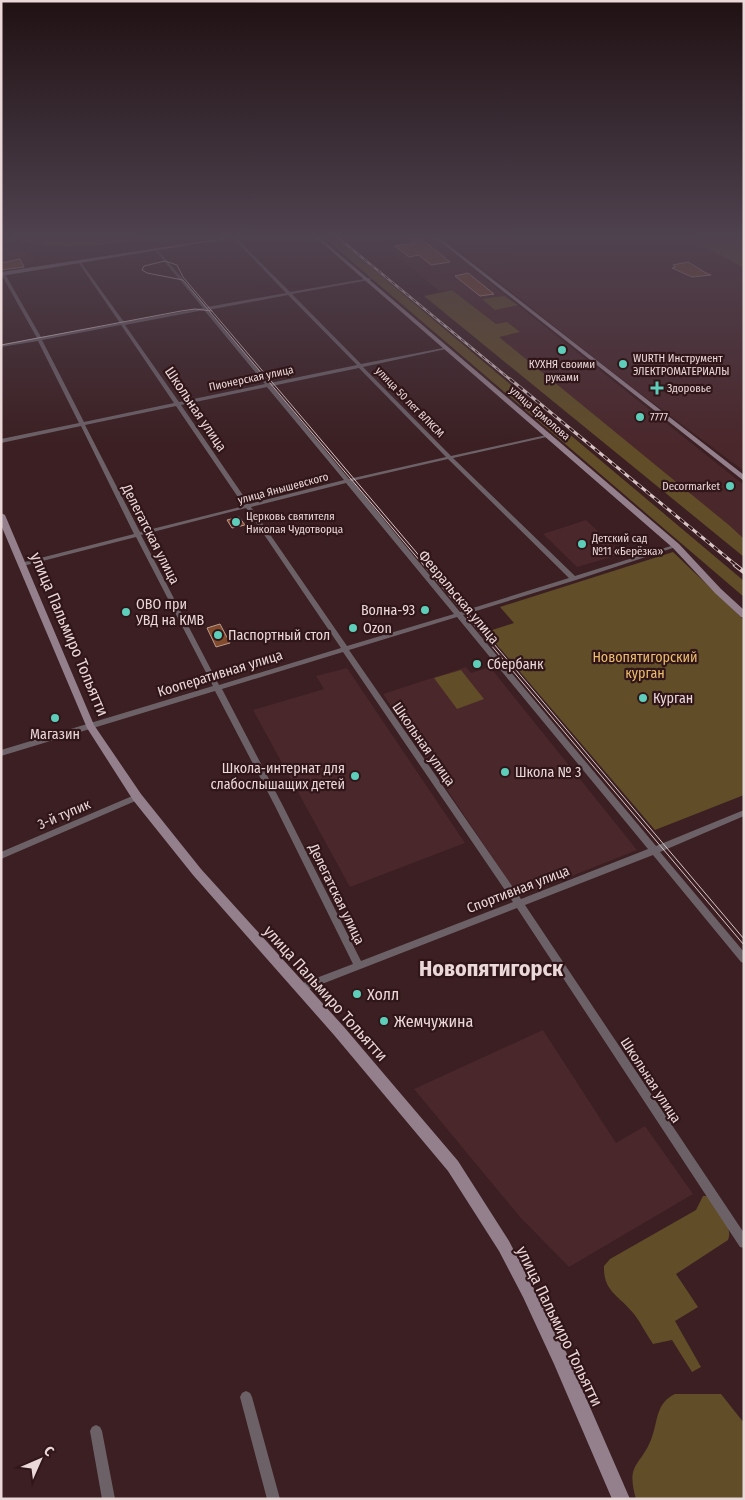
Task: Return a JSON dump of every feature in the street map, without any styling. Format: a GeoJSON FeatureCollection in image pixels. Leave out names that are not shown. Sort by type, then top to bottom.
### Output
{"type":"FeatureCollection","features":[{"type":"Feature","properties":{"kind":"street","name":"Делегатская улица"},"geometry":{"type":"LineString","coordinates":[[20,306],[40,340],[138,535],[280,806],[358,966]]}},
{"type":"Feature","properties":{"kind":"street","name":"Школьная улица"},"geometry":{"type":"LineString","coordinates":[[111,306],[519,904],[744,1243]]}},
{"type":"Feature","properties":{"kind":"street","name":"Февральская улица"},"geometry":{"type":"LineString","coordinates":[[202,306],[744,959]]}},
{"type":"Feature","properties":{"kind":"street"},"geometry":{"type":"LineString","coordinates":[[1,346],[222,306]]}},
{"type":"Feature","properties":{"kind":"street","name":"улица 50 лет ВЛКСМ"},"geometry":{"type":"LineString","coordinates":[[299,306],[449,457],[574,579]]}},
{"type":"Feature","properties":{"kind":"street","name":"улица Ермолова"},"geometry":{"type":"LineString","coordinates":[[399,306],[676,546],[718,591],[744,615]]}},
{"type":"Feature","properties":{"kind":"street"},"geometry":{"type":"LineString","coordinates":[[524,306],[744,479]]}},
{"type":"Feature","properties":{"kind":"street","name":"Пионерская улица"},"geometry":{"type":"LineString","coordinates":[[1,441],[446,348]]}},
{"type":"Feature","properties":{"kind":"street","name":"улица Янышевского"},"geometry":{"type":"LineString","coordinates":[[23,564],[346,481],[549,435]]}},
{"type":"Feature","properties":{"kind":"street","name":"улица Пальмиро Тольятти"},"geometry":{"type":"LineString","coordinates":[[1,515],[4,531],[23,564],[90,726],[137,797],[197,872],[426,1133],[478,1203],[508,1254],[560,1358],[621,1499]]}},
{"type":"Feature","properties":{"kind":"street","name":"Кооперативная улица"},"geometry":{"type":"LineString","coordinates":[[1,753],[458,615],[676,546]]}},
{"type":"Feature","properties":{"kind":"street","name":"3-й тупик"},"geometry":{"type":"LineString","coordinates":[[1,856],[137,797]]}},
{"type":"Feature","properties":{"kind":"street","name":"Спортивная улица"},"geometry":{"type":"LineString","coordinates":[[300,988],[519,904],[744,813]]}},
{"type":"Feature","properties":{"kind":"street"},"geometry":{"type":"LineString","coordinates":[[246,1397],[274,1499]]}},
{"type":"Feature","properties":{"kind":"street"},"geometry":{"type":"LineString","coordinates":[[96,1431],[109,1499]]}},
{"type":"Feature","properties":{"kind":"shaded area"},"geometry":{"type":"Polygon","coordinates":[[[473,306],[519,306],[744,485],[744,540],[499,337],[519,332],[496,324],[473,306]]]}},
{"type":"Feature","properties":{"kind":"shaded area"},"geometry":{"type":"Polygon","coordinates":[[[529,306],[744,306],[744,471],[612,372],[529,306]]]}},
{"type":"Feature","properties":{"kind":"shaded area","name":"Детский сад №11 «Берёзка»"},"geometry":{"type":"Polygon","coordinates":[[[586,520],[622,554],[577,567],[543,534],[586,520]]]}},
{"type":"Feature","properties":{"kind":"shaded area","name":"Школа № 3"},"geometry":{"type":"Polygon","coordinates":[[[466,667],[471,673],[490,667],[637,850],[519,897],[383,694],[466,667]]]}},
{"type":"Feature","properties":{"kind":"shaded area","name":"Школа-интернат для слабослышащих детей"},"geometry":{"type":"Polygon","coordinates":[[[347,668],[465,843],[350,887],[253,710],[324,689],[316,676],[347,668]]]}},
{"type":"Feature","properties":{"kind":"shaded area"},"geometry":{"type":"Polygon","coordinates":[[[543,1030],[616,1143],[645,1126],[693,1194],[569,1267],[520,1217],[414,1089],[543,1030]]]}},
{"type":"Feature","properties":{"kind":"green space"},"geometry":{"type":"Polygon","coordinates":[[[404,306],[417,306],[744,581],[744,597],[404,306]]]}},
{"type":"Feature","properties":{"kind":"green space"},"geometry":{"type":"Polygon","coordinates":[[[436,306],[473,306],[496,324],[507,322],[520,332],[499,337],[730,526],[744,539],[744,557],[436,306]]]}},
{"type":"Feature","properties":{"kind":"green space"},"geometry":{"type":"Polygon","coordinates":[[[490,306],[513,306],[495,310],[490,306]]]}},
{"type":"Feature","properties":{"kind":"green space","name":"Новопятигорский курган"},"geometry":{"type":"Polygon","coordinates":[[[673,552],[744,620],[744,795],[655,830],[486,632],[514,623],[500,607],[673,552]]]}},
{"type":"Feature","properties":{"kind":"green space"},"geometry":{"type":"Polygon","coordinates":[[[461,670],[484,699],[457,709],[434,678],[461,670]]]}},
{"type":"Feature","properties":{"kind":"green space"},"geometry":{"type":"Polygon","coordinates":[[[703,1196],[709,1196],[720,1212],[729,1229],[729,1235],[728,1240],[676,1274],[698,1307],[675,1321],[701,1367],[692,1372],[672,1340],[653,1344],[634,1314],[609,1288],[604,1275],[604,1266],[610,1259],[696,1210],[703,1196]]]}},
{"type":"Feature","properties":{"kind":"green space"},"geometry":{"type":"Polygon","coordinates":[[[675,1394],[721,1394],[744,1423],[744,1499],[636,1499],[632,1478],[636,1465],[652,1437],[661,1407],[664,1402],[675,1394]]]}},
{"type":"Feature","properties":{"kind":"building","name":"Церковь святителя Николая Чудотворца"},"geometry":{"type":"Polygon","coordinates":[[[239,517],[245,525],[232,528],[227,520],[239,517]]]}},
{"type":"Feature","properties":{"kind":"building","name":"Паспортный стол"},"geometry":{"type":"Polygon","coordinates":[[[220,624],[230,643],[216,647],[207,628],[220,624]]]}},
{"type":"Feature","properties":{"kind":"tram line"},"geometry":{"type":"LineString","coordinates":[[205,306],[209,311]]}},
{"type":"Feature","properties":{"kind":"tram line"},"geometry":{"type":"LineString","coordinates":[[208,306],[212,311]]}},
{"type":"Feature","properties":{"kind":"tram line"},"geometry":{"type":"LineString","coordinates":[[1,345],[181,311],[195,309],[209,311]]}},
{"type":"Feature","properties":{"kind":"tram line"},"geometry":{"type":"LineString","coordinates":[[209,311],[744,945]]}},
{"type":"Feature","properties":{"kind":"tram line"},"geometry":{"type":"LineString","coordinates":[[212,311],[744,939]]}},
{"type":"Feature","properties":{"kind":"railway"},"geometry":{"type":"LineString","coordinates":[[421,306],[512,381]]}},
{"type":"Feature","properties":{"kind":"railway"},"geometry":{"type":"LineString","coordinates":[[510,379],[737,566]]}},
{"type":"Feature","properties":{"kind":"railway"},"geometry":{"type":"LineString","coordinates":[[735,565],[744,572]]}},
{"type":"Feature","properties":{"kind":"place","name":"КУХНЯ своими руками"},"geometry":{"type":"Point","coordinates":[562,350]}},
{"type":"Feature","properties":{"kind":"place","name":"WURTH Инструмент ЭЛЕКТРОМАТЕРИАЛЫ"},"geometry":{"type":"Point","coordinates":[623,364]}},
{"type":"Feature","properties":{"kind":"place","name":"Здоровье"},"geometry":{"type":"Point","coordinates":[657,388]}},
{"type":"Feature","properties":{"kind":"place","name":"7777"},"geometry":{"type":"Point","coordinates":[640,417]}},
{"type":"Feature","properties":{"kind":"place","name":"Decormarket"},"geometry":{"type":"Point","coordinates":[730,486]}},
{"type":"Feature","properties":{"kind":"place","name":"Церковь святителя Николая Чудотворца"},"geometry":{"type":"Point","coordinates":[236,522]}},
{"type":"Feature","properties":{"kind":"place","name":"Детский сад №11 «Берёзка»"},"geometry":{"type":"Point","coordinates":[582,544]}},
{"type":"Feature","properties":{"kind":"place","name":"Волна-93"},"geometry":{"type":"Point","coordinates":[425,610]}},
{"type":"Feature","properties":{"kind":"place","name":"ОВО при УВД на КМВ"},"geometry":{"type":"Point","coordinates":[126,612]}},
{"type":"Feature","properties":{"kind":"place","name":"Ozon"},"geometry":{"type":"Point","coordinates":[353,628]}},
{"type":"Feature","properties":{"kind":"place","name":"Паспортный стол"},"geometry":{"type":"Point","coordinates":[218,635]}},
{"type":"Feature","properties":{"kind":"place","name":"Сбербанк"},"geometry":{"type":"Point","coordinates":[477,664]}},
{"type":"Feature","properties":{"kind":"place","name":"Курган"},"geometry":{"type":"Point","coordinates":[643,698]}},
{"type":"Feature","properties":{"kind":"place","name":"Магазин"},"geometry":{"type":"Point","coordinates":[55,718]}},
{"type":"Feature","properties":{"kind":"place","name":"Школа № 3"},"geometry":{"type":"Point","coordinates":[505,772]}},
{"type":"Feature","properties":{"kind":"place","name":"Школа-интернат для слабослышащих детей"},"geometry":{"type":"Point","coordinates":[355,776]}},
{"type":"Feature","properties":{"kind":"place","name":"Холл"},"geometry":{"type":"Point","coordinates":[357,994]}},
{"type":"Feature","properties":{"kind":"place","name":"Жемчужина"},"geometry":{"type":"Point","coordinates":[384,1021]}},
{"type":"Feature","properties":{"kind":"district","name":"Новопятигорск"},"geometry":{"type":"Point","coordinates":[491,968]}}]}
